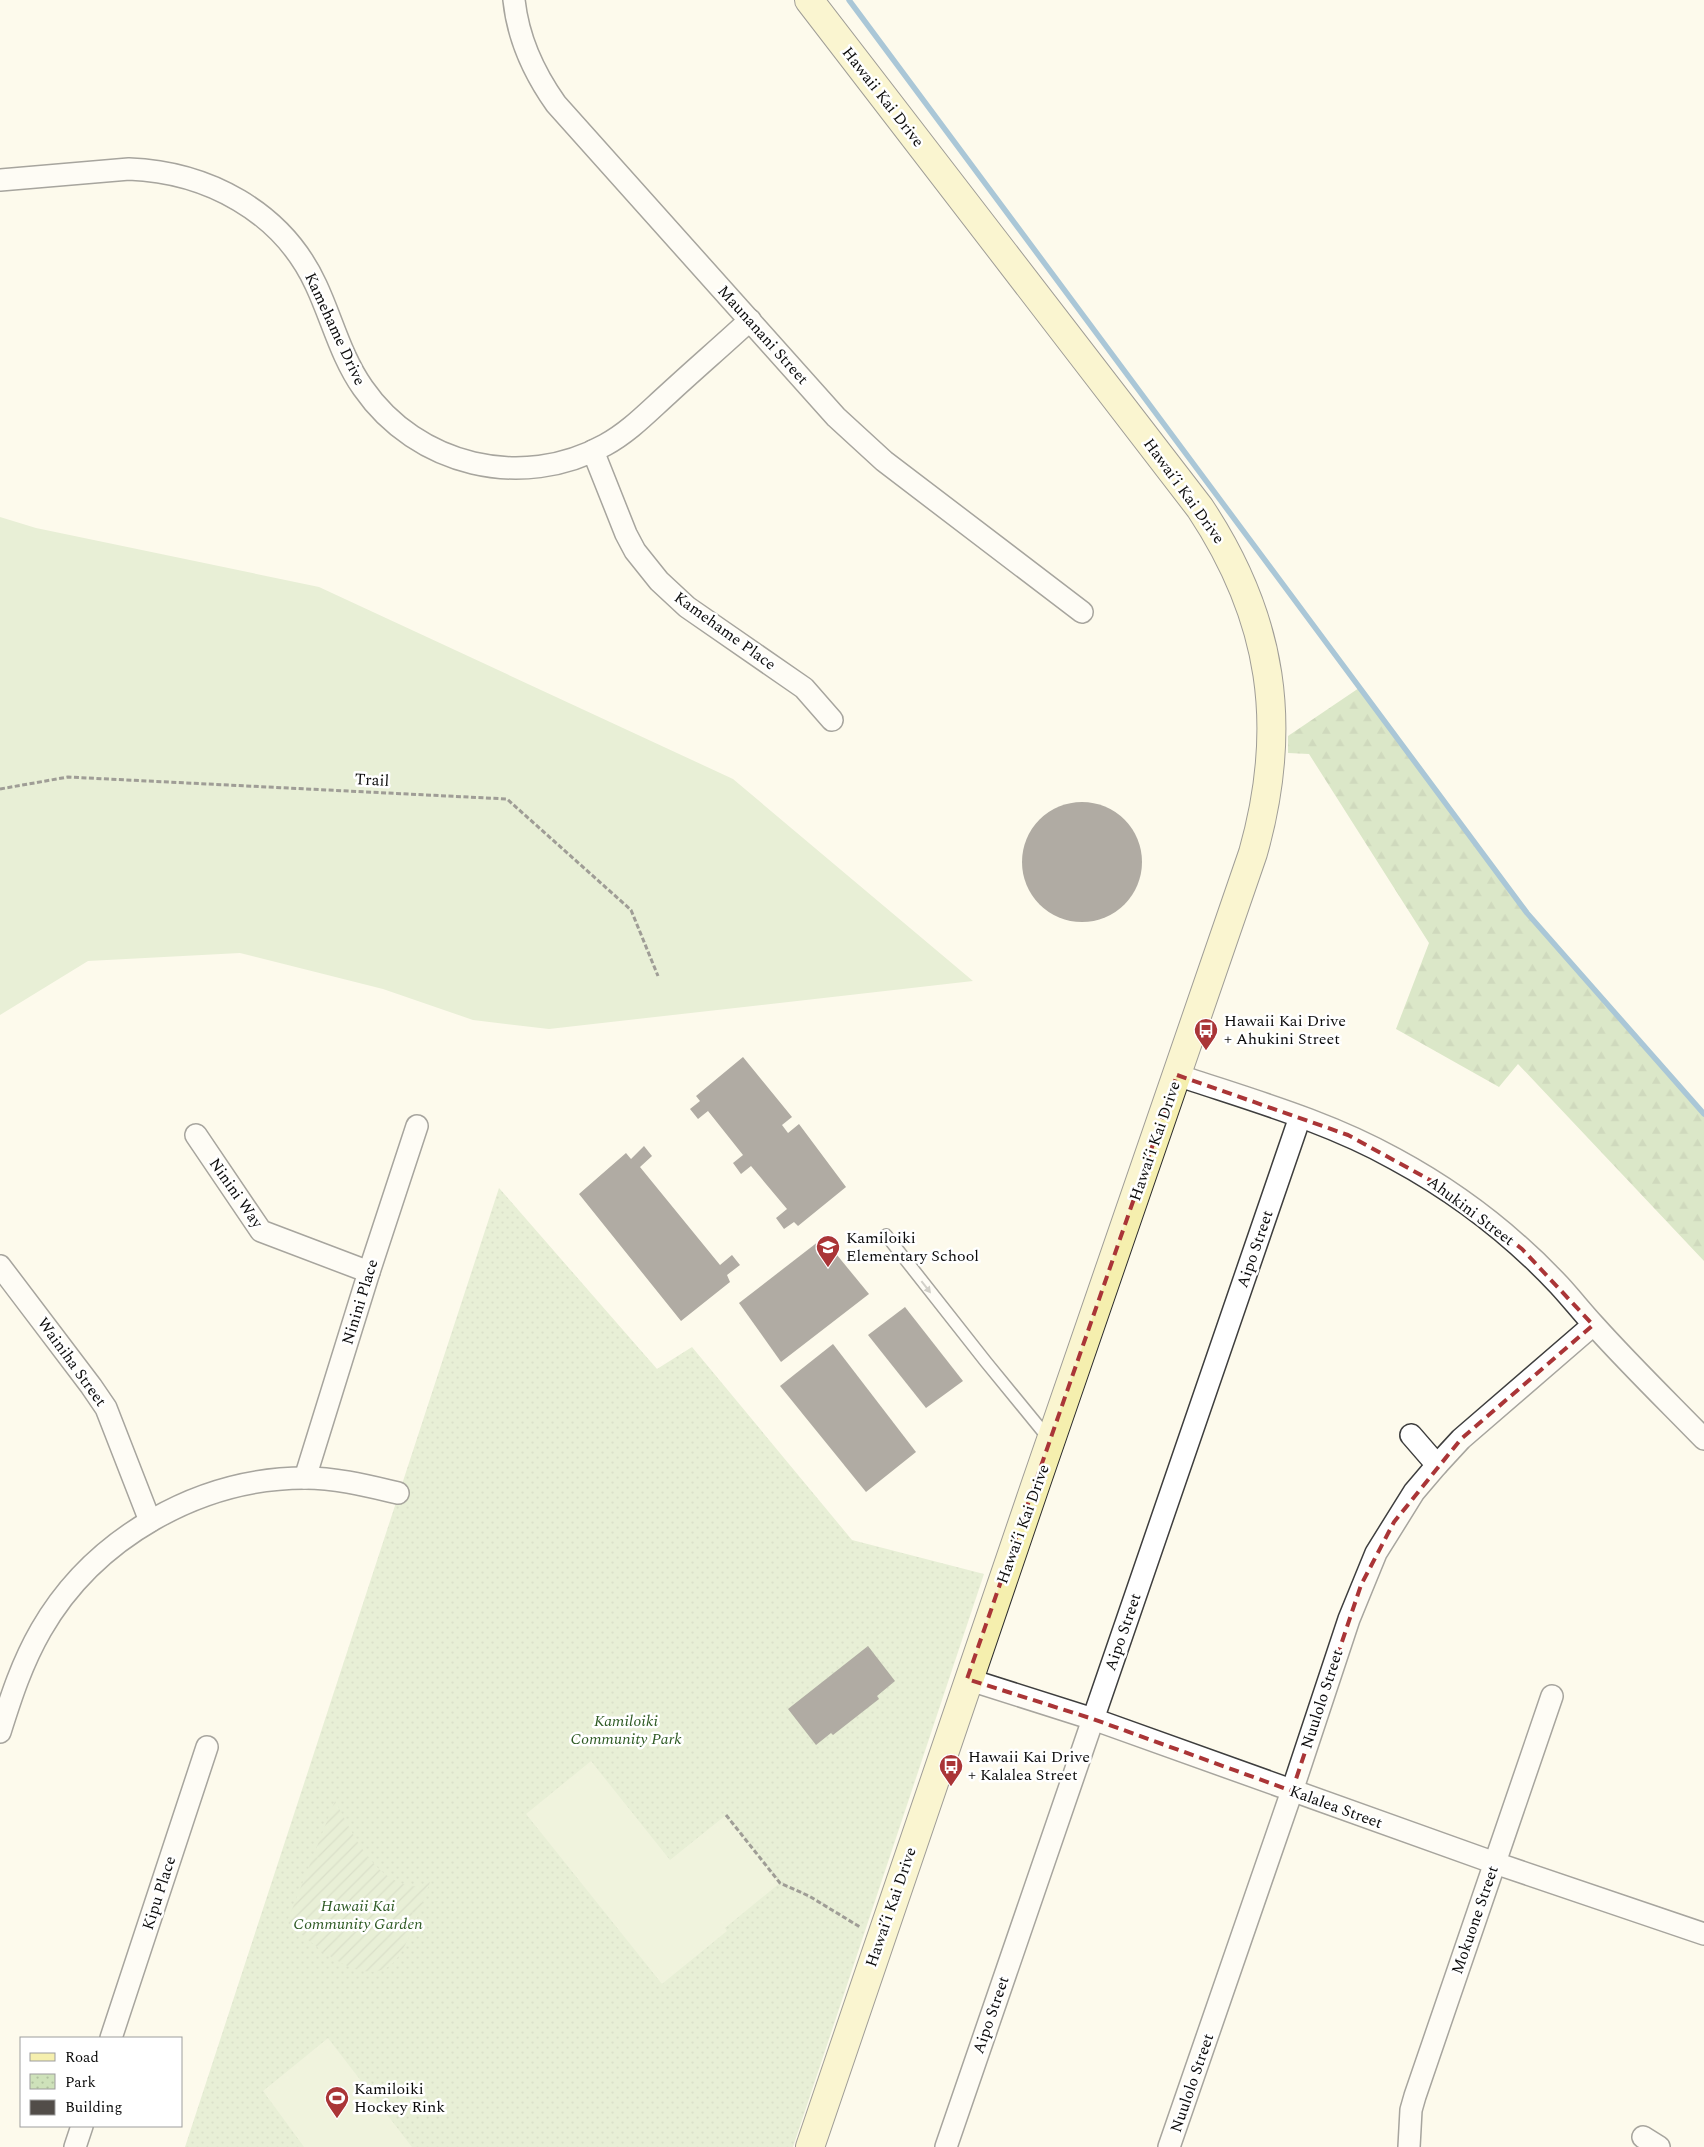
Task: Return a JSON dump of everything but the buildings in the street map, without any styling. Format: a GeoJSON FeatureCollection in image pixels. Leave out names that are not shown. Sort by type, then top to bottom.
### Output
{"type":"FeatureCollection","features":[{"type":"Feature","properties":{"kind":"main road","name":"Hawaii Kai Drive"},"geometry":{"type":"LineString","coordinates":[[809,0],[958,193]]}},
{"type":"Feature","properties":{"kind":"main road","name":"Hawai’i Kai Drive"},"geometry":{"type":"LineString","coordinates":[[810,2147],[967,1680],[1052,1442],[1254,853],[1269,788],[1272,755],[1271,698],[1265,657],[1257,625],[1234,564],[1219,535],[958,193]]}},
{"type":"Feature","properties":{"kind":"street","name":"Maunanani Street"},"geometry":{"type":"LineString","coordinates":[[514,0],[518,24],[529,58],[556,104],[836,417],[884,461],[1082,612]]}},
{"type":"Feature","properties":{"kind":"street","name":"Kamehame Drive"},"geometry":{"type":"LineString","coordinates":[[0,180],[137,169],[181,175],[214,186],[259,214],[296,252],[314,282],[353,374],[382,413],[407,434],[450,457],[497,467],[545,466],[576,458],[593,451],[632,426],[750,320]]}},
{"type":"Feature","properties":{"kind":"street","name":"Kamehame Place"},"geometry":{"type":"LineString","coordinates":[[593,451],[626,534],[647,567],[659,581],[687,607],[804,688],[832,720]]}},
{"type":"Feature","properties":{"kind":"street","name":"Ahukini Street"},"geometry":{"type":"LineString","coordinates":[[1177,1075],[1300,1116],[1348,1136],[1395,1158],[1440,1185],[1475,1210],[1522,1249],[1559,1285],[1593,1325],[1704,1439]]}},
{"type":"Feature","properties":{"kind":"street","name":"Aipo Street"},"geometry":{"type":"LineString","coordinates":[[946,2147],[1300,1116]]}},
{"type":"Feature","properties":{"kind":"street","name":"Ninini Place"},"geometry":{"type":"LineString","coordinates":[[306,1478],[369,1272],[417,1126]]}},
{"type":"Feature","properties":{"kind":"street","name":"Ninini Way"},"geometry":{"type":"LineString","coordinates":[[196,1135],[261,1231],[369,1272]]}},
{"type":"Feature","properties":{"kind":"street","name":"Wainiha Street"},"geometry":{"type":"LineString","coordinates":[[0,1266],[92,1386],[106,1408],[150,1522]]}},
{"type":"Feature","properties":{"kind":"street","name":"Nuulolo Street"},"geometry":{"type":"LineString","coordinates":[[1169,2147],[1361,1585],[1376,1553],[1414,1492],[1461,1439],[1593,1325]]}},
{"type":"Feature","properties":{"kind":"street"},"geometry":{"type":"LineString","coordinates":[[1411,1435],[1437,1465]]}},
{"type":"Feature","properties":{"kind":"street"},"geometry":{"type":"LineString","coordinates":[[0,1732],[22,1669],[42,1629],[56,1607],[90,1567],[110,1549],[150,1522],[177,1507],[227,1489],[261,1482],[306,1478],[362,1484],[398,1493]]}},
{"type":"Feature","properties":{"kind":"street","name":"Kalalea Street"},"geometry":{"type":"LineString","coordinates":[[967,1680],[1093,1719],[1495,1863],[1704,1934]]}},
{"type":"Feature","properties":{"kind":"street","name":"Mokuone Street"},"geometry":{"type":"LineString","coordinates":[[1409,2147],[1415,2096],[1552,1696]]}},
{"type":"Feature","properties":{"kind":"street","name":"Kipu Place"},"geometry":{"type":"LineString","coordinates":[[111,2037],[207,1747]]}},
{"type":"Feature","properties":{"kind":"street"},"geometry":{"type":"LineString","coordinates":[[75,2147],[82,2127]]}},
{"type":"Feature","properties":{"kind":"lane"},"geometry":{"type":"LineString","coordinates":[[886,1235],[1052,1442]]}},
{"type":"Feature","properties":{"kind":"path","name":"Trail"},"geometry":{"type":"LineString","coordinates":[[0,789],[68,777],[507,800],[632,910],[658,976]]}},
{"type":"Feature","properties":{"kind":"path"},"geometry":{"type":"LineString","coordinates":[[726,1815],[780,1883],[809,1896],[880,1939]]}},
{"type":"Feature","properties":{"kind":"highlighted area"},"geometry":{"type":"Polygon","coordinates":[[[1177,1075],[1348,1135],[1439,1185],[1522,1249],[1593,1325],[1461,1439],[1394,1522],[1361,1585],[1292,1791],[1093,1719],[967,1679],[1177,1075]]]}},
{"type":"Feature","properties":{"kind":"green space"},"geometry":{"type":"Polygon","coordinates":[[[0,517],[36,528],[319,587],[733,779],[973,981],[549,1029],[473,1020],[383,989],[240,953],[88,961],[0,1015],[0,517]]]}},
{"type":"Feature","properties":{"kind":"green space"},"geometry":{"type":"Polygon","coordinates":[[[1359,688],[1527,913],[1704,1114],[1704,1261],[1518,1064],[1499,1087],[1396,1029],[1429,943],[1309,754],[1288,753],[1288,736],[1359,688]]]}},
{"type":"Feature","properties":{"kind":"green space","name":"Kamiloiki Community Park"},"geometry":{"type":"Polygon","coordinates":[[[499,1188],[657,1369],[692,1347],[852,1540],[984,1574],[793,2147],[185,2147],[499,1188]]]}},
{"type":"Feature","properties":{"kind":"green space"},"geometry":{"type":"Polygon","coordinates":[[[591,1761],[670,1860],[726,1815],[780,1883],[725,1928],[727,1931],[662,1984],[526,1814],[591,1761]]]}},
{"type":"Feature","properties":{"kind":"green space","name":"Hawaii Kai Community Garden"},"geometry":{"type":"Polygon","coordinates":[[[335,1801],[356,1840],[374,1864],[385,1874],[397,1882],[411,1886],[430,1882],[414,1925],[399,1956],[393,1963],[380,1970],[367,1972],[352,1968],[322,1951],[287,1922],[335,1801]]]}},
{"type":"Feature","properties":{"kind":"green space","name":"Kamiloiki Hockey Rink"},"geometry":{"type":"Polygon","coordinates":[[[328,2038],[412,2147],[304,2147],[263,2091],[328,2038]]]}},
{"type":"Feature","properties":{"kind":"waterway"},"geometry":{"type":"LineString","coordinates":[[849,0],[1527,913],[1704,1114]]}},
{"type":"Feature","properties":{"kind":"place","name":"Hawaii Kai Drive + Ahukini Street"},"geometry":{"type":"Point","coordinates":[1206,1051]}},
{"type":"Feature","properties":{"kind":"place","name":"Kamiloiki Elementary School"},"geometry":{"type":"Point","coordinates":[828,1268]}},
{"type":"Feature","properties":{"kind":"place","name":"Hawaii Kai Drive + Kalalea Street"},"geometry":{"type":"Point","coordinates":[951,1787]}},
{"type":"Feature","properties":{"kind":"place","name":"Kamiloiki Hockey Rink"},"geometry":{"type":"Point","coordinates":[337,2119]}}]}
